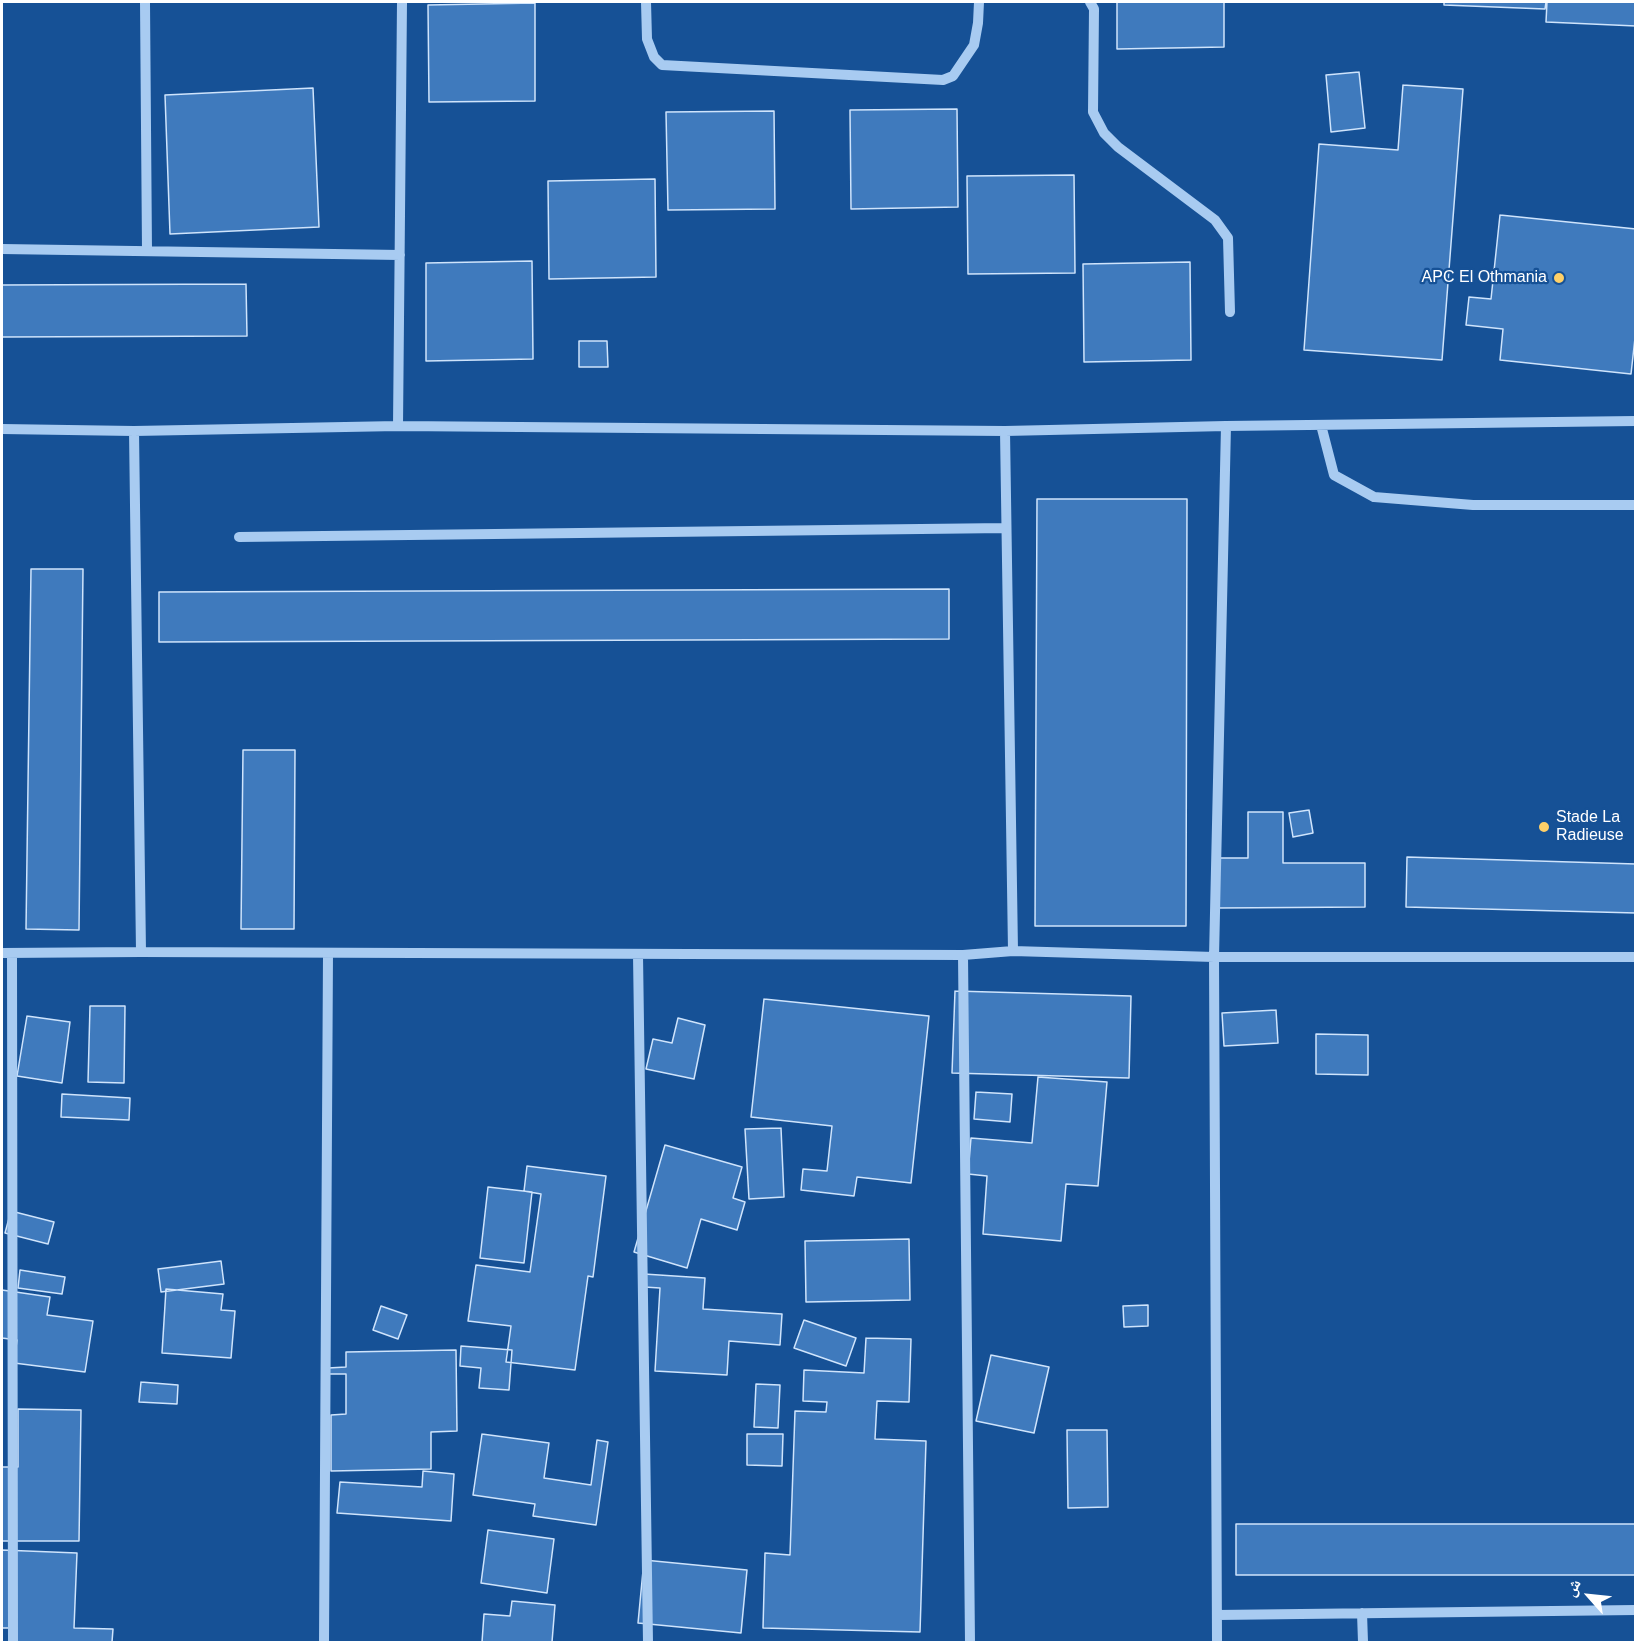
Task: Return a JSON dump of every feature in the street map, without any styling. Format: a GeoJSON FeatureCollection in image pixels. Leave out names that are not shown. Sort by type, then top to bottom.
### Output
{"type":"FeatureCollection","features":[{"type":"Feature","properties":{"kind":"street"},"geometry":{"type":"LineString","coordinates":[[145,2],[147,251]]}},
{"type":"Feature","properties":{"kind":"street"},"geometry":{"type":"LineString","coordinates":[[398,426],[402,2]]}},
{"type":"Feature","properties":{"kind":"street"},"geometry":{"type":"LineString","coordinates":[[646,2],[647,39],[654,57],[662,65],[943,80],[953,76],[974,45],[979,2]]}},
{"type":"Feature","properties":{"kind":"street"},"geometry":{"type":"LineString","coordinates":[[1090,2],[1094,9],[1093,112],[1104,133],[1118,147],[1215,220],[1228,238],[1230,312]]}},
{"type":"Feature","properties":{"kind":"street"},"geometry":{"type":"LineString","coordinates":[[2,249],[400,255]]}},
{"type":"Feature","properties":{"kind":"street"},"geometry":{"type":"LineString","coordinates":[[2,429],[134,431],[398,426],[1005,431],[1321,424],[1635,421]]}},
{"type":"Feature","properties":{"kind":"street"},"geometry":{"type":"LineString","coordinates":[[1321,424],[1334,475],[1374,497],[1473,505],[1635,505]]}},
{"type":"Feature","properties":{"kind":"street"},"geometry":{"type":"LineString","coordinates":[[1217,1642],[1214,957],[1226,426]]}},
{"type":"Feature","properties":{"kind":"street"},"geometry":{"type":"LineString","coordinates":[[134,431],[141,952]]}},
{"type":"Feature","properties":{"kind":"street"},"geometry":{"type":"LineString","coordinates":[[1005,431],[1013,951]]}},
{"type":"Feature","properties":{"kind":"street"},"geometry":{"type":"LineString","coordinates":[[239,537],[1006,528]]}},
{"type":"Feature","properties":{"kind":"street"},"geometry":{"type":"LineString","coordinates":[[12,1642],[7,953],[963,955],[1013,951],[1214,957],[1635,957]]}},
{"type":"Feature","properties":{"kind":"street"},"geometry":{"type":"LineString","coordinates":[[324,1642],[328,954]]}},
{"type":"Feature","properties":{"kind":"street"},"geometry":{"type":"LineString","coordinates":[[638,955],[648,1642]]}},
{"type":"Feature","properties":{"kind":"street"},"geometry":{"type":"LineString","coordinates":[[963,955],[970,1642]]}},
{"type":"Feature","properties":{"kind":"street"},"geometry":{"type":"LineString","coordinates":[[1217,1615],[1635,1610]]}},
{"type":"Feature","properties":{"kind":"street"},"geometry":{"type":"LineString","coordinates":[[1362,1613],[1363,1642]]}},
{"type":"Feature","properties":{"kind":"building"},"geometry":{"type":"Polygon","coordinates":[[[1117,2],[1224,2],[1224,47],[1117,49],[1117,2]]]}},
{"type":"Feature","properties":{"kind":"building"},"geometry":{"type":"Polygon","coordinates":[[[1444,2],[1546,2],[1545,9],[1444,5],[1444,2]]]}},
{"type":"Feature","properties":{"kind":"building"},"geometry":{"type":"Polygon","coordinates":[[[1547,2],[1636,2],[1636,26],[1546,22],[1547,2]]]}},
{"type":"Feature","properties":{"kind":"building"},"geometry":{"type":"Polygon","coordinates":[[[535,3],[535,101],[429,102],[428,5],[535,3]]]}},
{"type":"Feature","properties":{"kind":"building"},"geometry":{"type":"Polygon","coordinates":[[[1359,72],[1365,128],[1331,132],[1326,75],[1359,72]]]}},
{"type":"Feature","properties":{"kind":"building"},"geometry":{"type":"Polygon","coordinates":[[[1403,85],[1463,89],[1442,360],[1304,350],[1319,144],[1398,150],[1403,85]]]}},
{"type":"Feature","properties":{"kind":"building"},"geometry":{"type":"Polygon","coordinates":[[[313,88],[319,227],[170,234],[165,95],[313,88]]]}},
{"type":"Feature","properties":{"kind":"building"},"geometry":{"type":"Polygon","coordinates":[[[957,109],[958,207],[851,209],[850,110],[957,109]]]}},
{"type":"Feature","properties":{"kind":"building"},"geometry":{"type":"Polygon","coordinates":[[[774,111],[775,209],[668,210],[666,112],[774,111]]]}},
{"type":"Feature","properties":{"kind":"building"},"geometry":{"type":"Polygon","coordinates":[[[1074,175],[1075,273],[968,274],[967,176],[1074,175]]]}},
{"type":"Feature","properties":{"kind":"building"},"geometry":{"type":"Polygon","coordinates":[[[655,179],[656,277],[549,279],[548,181],[655,179]]]}},
{"type":"Feature","properties":{"kind":"building"},"geometry":{"type":"Polygon","coordinates":[[[1500,215],[1636,229],[1636,329],[1631,374],[1500,360],[1503,329],[1466,325],[1469,297],[1491,299],[1500,215]]]}},
{"type":"Feature","properties":{"kind":"building"},"geometry":{"type":"Polygon","coordinates":[[[532,261],[533,359],[426,361],[426,263],[532,261]]]}},
{"type":"Feature","properties":{"kind":"building"},"geometry":{"type":"Polygon","coordinates":[[[1190,262],[1191,360],[1084,362],[1083,264],[1190,262]]]}},
{"type":"Feature","properties":{"kind":"building"},"geometry":{"type":"Polygon","coordinates":[[[246,284],[247,336],[2,337],[2,285],[246,284]]]}},
{"type":"Feature","properties":{"kind":"building"},"geometry":{"type":"Polygon","coordinates":[[[579,341],[607,341],[608,367],[579,367],[579,341]]]}},
{"type":"Feature","properties":{"kind":"building"},"geometry":{"type":"Polygon","coordinates":[[[1037,499],[1187,499],[1186,926],[1035,926],[1037,499]]]}},
{"type":"Feature","properties":{"kind":"building"},"geometry":{"type":"Polygon","coordinates":[[[31,569],[83,569],[79,930],[26,929],[31,569]]]}},
{"type":"Feature","properties":{"kind":"building"},"geometry":{"type":"Polygon","coordinates":[[[949,589],[949,639],[159,642],[159,592],[949,589]]]}},
{"type":"Feature","properties":{"kind":"building"},"geometry":{"type":"Polygon","coordinates":[[[243,750],[295,750],[294,929],[241,929],[243,750]]]}},
{"type":"Feature","properties":{"kind":"building"},"geometry":{"type":"Polygon","coordinates":[[[1309,810],[1313,833],[1293,837],[1289,813],[1309,810]]]}},
{"type":"Feature","properties":{"kind":"building"},"geometry":{"type":"Polygon","coordinates":[[[1248,812],[1283,812],[1283,863],[1365,863],[1365,907],[1218,908],[1218,858],[1248,858],[1248,812]]]}},
{"type":"Feature","properties":{"kind":"building"},"geometry":{"type":"Polygon","coordinates":[[[1407,857],[1636,864],[1636,913],[1406,907],[1407,857]]]}},
{"type":"Feature","properties":{"kind":"building"},"geometry":{"type":"Polygon","coordinates":[[[955,991],[1131,996],[1129,1078],[952,1073],[955,991]]]}},
{"type":"Feature","properties":{"kind":"building"},"geometry":{"type":"Polygon","coordinates":[[[764,999],[929,1016],[911,1183],[857,1177],[854,1196],[801,1190],[803,1169],[827,1171],[832,1126],[751,1117],[764,999]]]}},
{"type":"Feature","properties":{"kind":"building"},"geometry":{"type":"Polygon","coordinates":[[[90,1006],[125,1006],[124,1083],[88,1082],[90,1006]]]}},
{"type":"Feature","properties":{"kind":"building"},"geometry":{"type":"Polygon","coordinates":[[[1276,1010],[1278,1043],[1224,1046],[1222,1013],[1276,1010]]]}},
{"type":"Feature","properties":{"kind":"building"},"geometry":{"type":"Polygon","coordinates":[[[27,1016],[70,1022],[62,1083],[17,1076],[27,1016]]]}},
{"type":"Feature","properties":{"kind":"building"},"geometry":{"type":"Polygon","coordinates":[[[678,1018],[705,1025],[694,1079],[646,1069],[653,1039],[672,1043],[678,1018]]]}},
{"type":"Feature","properties":{"kind":"building"},"geometry":{"type":"Polygon","coordinates":[[[1316,1034],[1368,1035],[1368,1075],[1316,1074],[1316,1034]]]}},
{"type":"Feature","properties":{"kind":"building"},"geometry":{"type":"Polygon","coordinates":[[[1038,1077],[1107,1082],[1098,1186],[1066,1184],[1061,1241],[983,1234],[987,1176],[968,1174],[971,1138],[1032,1143],[1038,1077]]]}},
{"type":"Feature","properties":{"kind":"building"},"geometry":{"type":"Polygon","coordinates":[[[976,1092],[1012,1094],[1010,1122],[974,1119],[976,1092]]]}},
{"type":"Feature","properties":{"kind":"building"},"geometry":{"type":"Polygon","coordinates":[[[62,1094],[130,1098],[129,1120],[61,1117],[62,1094]]]}},
{"type":"Feature","properties":{"kind":"building"},"geometry":{"type":"Polygon","coordinates":[[[781,1128],[784,1197],[749,1199],[745,1129],[781,1128]]]}},
{"type":"Feature","properties":{"kind":"building"},"geometry":{"type":"Polygon","coordinates":[[[665,1145],[742,1167],[733,1198],[745,1202],[737,1230],[701,1219],[687,1268],[634,1252],[665,1145]]]}},
{"type":"Feature","properties":{"kind":"building"},"geometry":{"type":"Polygon","coordinates":[[[527,1166],[606,1176],[593,1277],[588,1276],[575,1370],[506,1362],[511,1326],[468,1321],[476,1265],[530,1272],[541,1194],[524,1191],[527,1166]]]}},
{"type":"Feature","properties":{"kind":"building"},"geometry":{"type":"Polygon","coordinates":[[[488,1187],[532,1192],[524,1263],[480,1258],[488,1187]]]}},
{"type":"Feature","properties":{"kind":"building"},"geometry":{"type":"Polygon","coordinates":[[[11,1211],[54,1222],[48,1244],[5,1233],[11,1211]]]}},
{"type":"Feature","properties":{"kind":"building"},"geometry":{"type":"Polygon","coordinates":[[[909,1239],[910,1300],[806,1302],[805,1241],[909,1239]]]}},
{"type":"Feature","properties":{"kind":"building"},"geometry":{"type":"Polygon","coordinates":[[[221,1261],[224,1284],[161,1292],[158,1269],[221,1261]]]}},
{"type":"Feature","properties":{"kind":"building"},"geometry":{"type":"Polygon","coordinates":[[[20,1270],[65,1277],[62,1294],[18,1288],[20,1270]]]}},
{"type":"Feature","properties":{"kind":"building"},"geometry":{"type":"Polygon","coordinates":[[[644,1274],[705,1278],[703,1309],[782,1314],[780,1345],[729,1341],[727,1375],[655,1371],[660,1288],[644,1287],[644,1274]]]}},
{"type":"Feature","properties":{"kind":"building"},"geometry":{"type":"Polygon","coordinates":[[[166,1289],[223,1294],[221,1310],[235,1311],[231,1358],[162,1353],[166,1289]]]}},
{"type":"Feature","properties":{"kind":"building"},"geometry":{"type":"Polygon","coordinates":[[[2,1290],[50,1297],[47,1315],[93,1321],[85,1372],[14,1363],[17,1340],[2,1338],[2,1290]]]}},
{"type":"Feature","properties":{"kind":"building"},"geometry":{"type":"Polygon","coordinates":[[[1148,1305],[1148,1326],[1124,1327],[1123,1306],[1148,1305]]]}},
{"type":"Feature","properties":{"kind":"building"},"geometry":{"type":"Polygon","coordinates":[[[381,1306],[407,1315],[398,1339],[373,1330],[381,1306]]]}},
{"type":"Feature","properties":{"kind":"building"},"geometry":{"type":"Polygon","coordinates":[[[804,1320],[856,1338],[846,1366],[794,1348],[804,1320]]]}},
{"type":"Feature","properties":{"kind":"building"},"geometry":{"type":"Polygon","coordinates":[[[866,1338],[911,1339],[909,1402],[877,1401],[875,1439],[926,1441],[920,1632],[763,1628],[765,1553],[790,1555],[795,1411],[826,1412],[827,1402],[803,1401],[804,1370],[864,1373],[866,1338]]]}},
{"type":"Feature","properties":{"kind":"building"},"geometry":{"type":"Polygon","coordinates":[[[461,1346],[512,1350],[509,1390],[479,1388],[481,1368],[460,1366],[461,1346]]]}},
{"type":"Feature","properties":{"kind":"building"},"geometry":{"type":"Polygon","coordinates":[[[456,1350],[457,1431],[431,1432],[431,1469],[331,1471],[331,1415],[346,1414],[346,1374],[328,1374],[328,1368],[346,1367],[346,1352],[456,1350]]]}},
{"type":"Feature","properties":{"kind":"building"},"geometry":{"type":"Polygon","coordinates":[[[991,1355],[1049,1367],[1034,1433],[976,1421],[991,1355]]]}},
{"type":"Feature","properties":{"kind":"building"},"geometry":{"type":"Polygon","coordinates":[[[141,1382],[178,1385],[177,1404],[139,1402],[141,1382]]]}},
{"type":"Feature","properties":{"kind":"building"},"geometry":{"type":"Polygon","coordinates":[[[756,1384],[780,1385],[778,1428],[754,1427],[756,1384]]]}},
{"type":"Feature","properties":{"kind":"building"},"geometry":{"type":"Polygon","coordinates":[[[18,1409],[81,1410],[79,1541],[2,1541],[2,1467],[18,1467],[18,1409]]]}},
{"type":"Feature","properties":{"kind":"building"},"geometry":{"type":"Polygon","coordinates":[[[1067,1430],[1107,1430],[1108,1507],[1068,1508],[1067,1430]]]}},
{"type":"Feature","properties":{"kind":"building"},"geometry":{"type":"Polygon","coordinates":[[[482,1434],[549,1443],[544,1478],[591,1485],[597,1440],[608,1442],[596,1525],[533,1516],[535,1504],[473,1495],[482,1434]]]}},
{"type":"Feature","properties":{"kind":"building"},"geometry":{"type":"Polygon","coordinates":[[[747,1434],[783,1434],[782,1466],[747,1465],[747,1434]]]}},
{"type":"Feature","properties":{"kind":"building"},"geometry":{"type":"Polygon","coordinates":[[[423,1471],[454,1474],[451,1521],[337,1513],[340,1482],[422,1487],[423,1471]]]}},
{"type":"Feature","properties":{"kind":"building"},"geometry":{"type":"Polygon","coordinates":[[[1236,1524],[1636,1524],[1636,1575],[1236,1575],[1236,1524]]]}},
{"type":"Feature","properties":{"kind":"building"},"geometry":{"type":"Polygon","coordinates":[[[488,1530],[554,1539],[547,1593],[481,1583],[488,1530]]]}},
{"type":"Feature","properties":{"kind":"building"},"geometry":{"type":"Polygon","coordinates":[[[2,1550],[77,1553],[74,1628],[113,1629],[112,1642],[14,1642],[15,1628],[2,1628],[2,1550]]]}},
{"type":"Feature","properties":{"kind":"building"},"geometry":{"type":"Polygon","coordinates":[[[644,1560],[747,1570],[741,1633],[638,1623],[644,1560]]]}},
{"type":"Feature","properties":{"kind":"building"},"geometry":{"type":"Polygon","coordinates":[[[512,1601],[555,1605],[552,1642],[482,1642],[484,1614],[510,1616],[512,1601]]]}},
{"type":"Feature","properties":{"kind":"place","name":"APC El Othmania"},"geometry":{"type":"Point","coordinates":[1559,278]}},
{"type":"Feature","properties":{"kind":"place","name":"Stade La Radieuse"},"geometry":{"type":"Point","coordinates":[1544,827]}}]}
